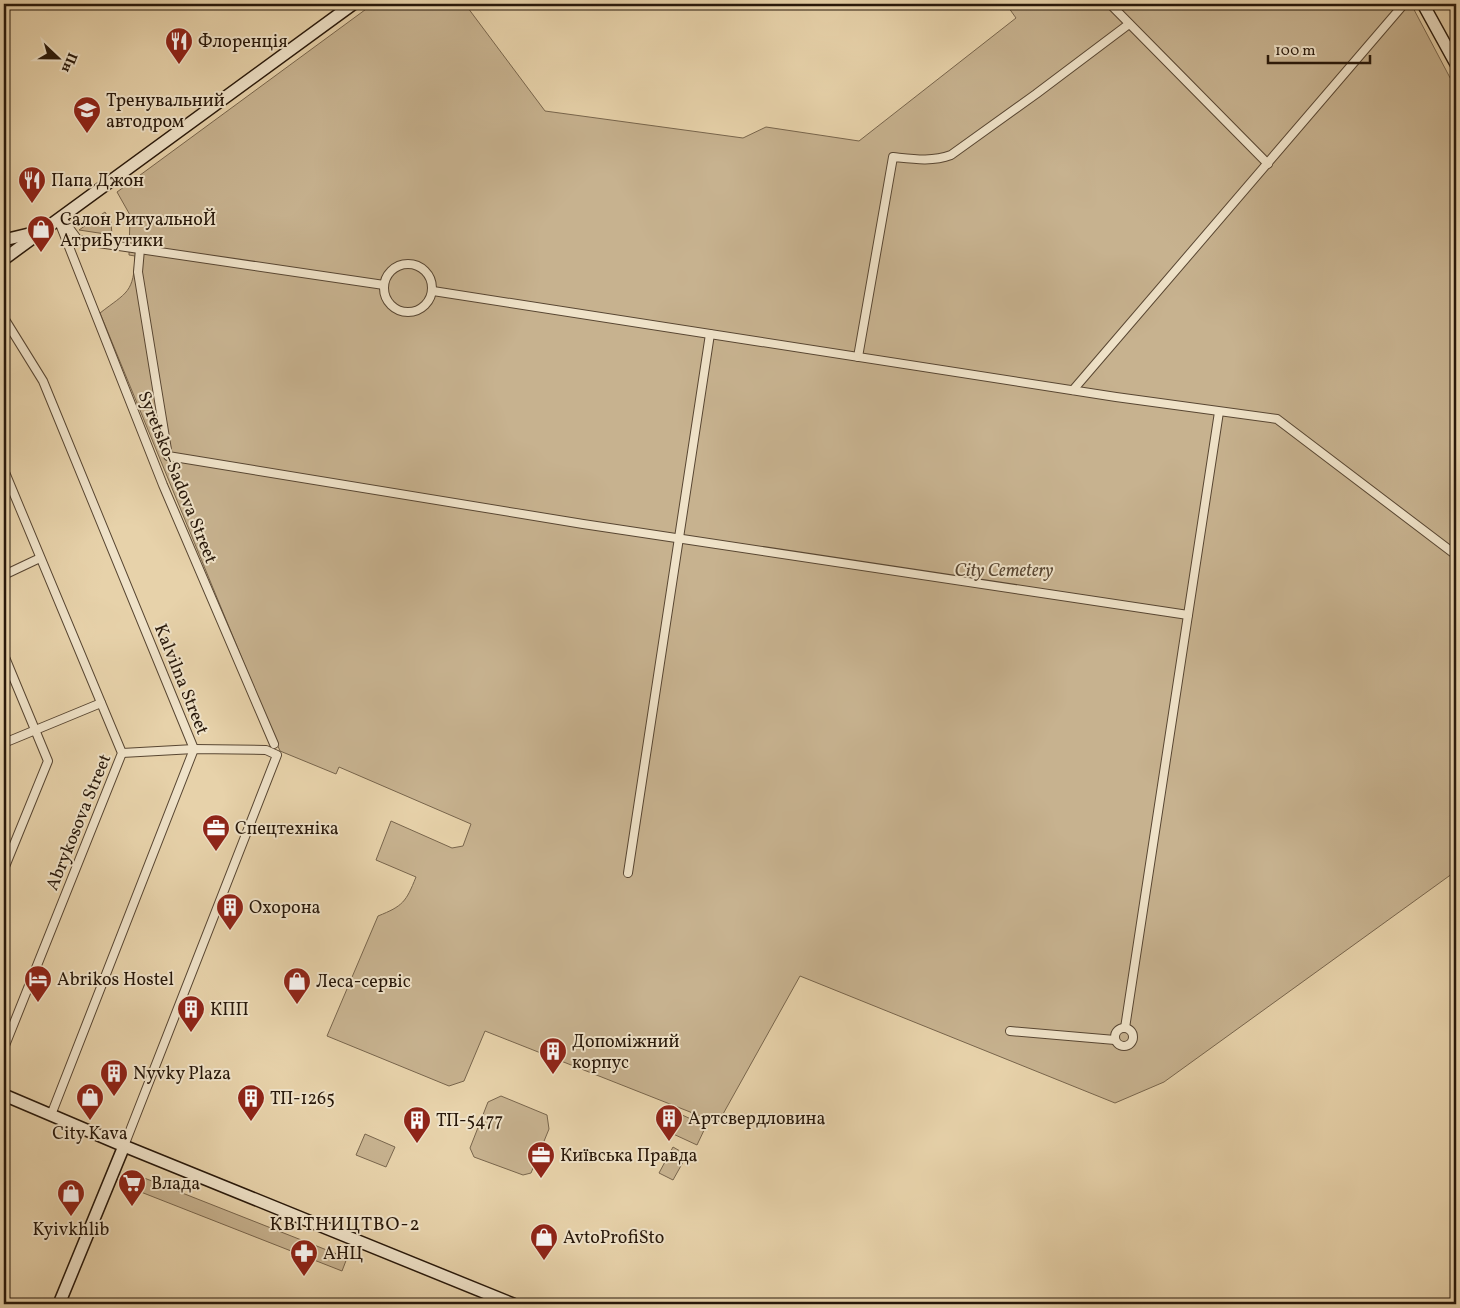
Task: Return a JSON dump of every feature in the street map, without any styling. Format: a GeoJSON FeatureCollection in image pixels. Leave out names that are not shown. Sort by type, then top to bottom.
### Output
{"type":"FeatureCollection","features":[{"type":"Feature","properties":{"kind":"main road"},"geometry":{"type":"LineString","coordinates":[[4,259],[353,4]]}},
{"type":"Feature","properties":{"kind":"main road"},"geometry":{"type":"LineString","coordinates":[[1423,4],[1456,64]]}},
{"type":"Feature","properties":{"kind":"main road"},"geometry":{"type":"LineString","coordinates":[[4,240],[21,237],[47,228]]}},
{"type":"Feature","properties":{"kind":"main road"},"geometry":{"type":"LineString","coordinates":[[4,1095],[124,1146],[513,1304]]}},
{"type":"Feature","properties":{"kind":"main road"},"geometry":{"type":"LineString","coordinates":[[59,1304],[124,1146]]}},
{"type":"Feature","properties":{"kind":"street"},"geometry":{"type":"LineString","coordinates":[[1110,4],[1268,164]]}},
{"type":"Feature","properties":{"kind":"street"},"geometry":{"type":"LineString","coordinates":[[1072,390],[1404,4]]}},
{"type":"Feature","properties":{"kind":"street"},"geometry":{"type":"LineString","coordinates":[[858,357],[893,158],[927,160],[951,155],[1129,24]]}},
{"type":"Feature","properties":{"kind":"street"},"geometry":{"type":"LineString","coordinates":[[60,218],[78,240],[384,286]]}},
{"type":"Feature","properties":{"kind":"street","name":"Syretsko-Sadova Street"},"geometry":{"type":"LineString","coordinates":[[60,218],[163,485],[274,744]]}},
{"type":"Feature","properties":{"kind":"street"},"geometry":{"type":"LineString","coordinates":[[140,249],[138,272],[168,456],[680,538],[1188,615]]}},
{"type":"Feature","properties":{"kind":"street"},"geometry":{"type":"LineString","coordinates":[[409,263],[424,269],[432,283],[433,291],[425,306],[418,310],[403,312],[391,305],[386,299],[385,278],[394,267],[409,263]]}},
{"type":"Feature","properties":{"kind":"street"},"geometry":{"type":"LineString","coordinates":[[433,291],[1072,390],[1277,419],[1456,555]]}},
{"type":"Feature","properties":{"kind":"street","name":"Kalvilna Street"},"geometry":{"type":"LineString","coordinates":[[4,318],[43,380],[194,749],[51,1114]]}},
{"type":"Feature","properties":{"kind":"street"},"geometry":{"type":"LineString","coordinates":[[628,873],[710,334]]}},
{"type":"Feature","properties":{"kind":"street"},"geometry":{"type":"LineString","coordinates":[[1125,1028],[1219,412]]}},
{"type":"Feature","properties":{"kind":"street","name":"Abrykosova Street"},"geometry":{"type":"LineString","coordinates":[[4,470],[122,752],[4,1048]]}},
{"type":"Feature","properties":{"kind":"street"},"geometry":{"type":"LineString","coordinates":[[4,575],[40,558]]}},
{"type":"Feature","properties":{"kind":"street"},"geometry":{"type":"LineString","coordinates":[[4,655],[37,731],[48,762],[4,869]]}},
{"type":"Feature","properties":{"kind":"street"},"geometry":{"type":"LineString","coordinates":[[4,744],[101,703]]}},
{"type":"Feature","properties":{"kind":"street"},"geometry":{"type":"LineString","coordinates":[[122,752],[194,749],[266,750],[276,755],[124,1146]]}},
{"type":"Feature","properties":{"kind":"street"},"geometry":{"type":"LineString","coordinates":[[1010,1031],[1115,1040],[1121,1046],[1127,1046],[1132,1042],[1132,1034],[1125,1028]]}},
{"type":"Feature","properties":{"kind":"street"},"geometry":{"type":"LineString","coordinates":[[1115,1040],[1117,1031],[1125,1028]]}},
{"type":"Feature","properties":{"kind":"green space","name":"City Cemetery"},"geometry":{"type":"Polygon","coordinates":[[[373,4],[465,4],[545,111],[743,138],[766,127],[859,141],[1016,18],[1006,4],[1411,4],[1456,89],[1456,871],[1164,1082],[1115,1103],[800,976],[718,1123],[485,1031],[464,1081],[449,1086],[327,1036],[378,916],[403,902],[416,877],[376,860],[391,821],[452,848],[463,846],[471,824],[339,767],[336,774],[280,751],[100,313],[123,295],[131,285],[133,278],[135,256],[129,255],[130,215],[117,192],[373,4]]]}},
{"type":"Feature","properties":{"kind":"green space"},"geometry":{"type":"Polygon","coordinates":[[[105,212],[111,222],[112,235],[79,230],[105,212]]]}},
{"type":"Feature","properties":{"kind":"green space"},"geometry":{"type":"Polygon","coordinates":[[[501,1096],[547,1115],[549,1129],[531,1173],[523,1175],[474,1157],[470,1148],[488,1102],[501,1096]]]}},
{"type":"Feature","properties":{"kind":"green space"},"geometry":{"type":"Polygon","coordinates":[[[667,1108],[706,1126],[697,1145],[658,1127],[667,1108]]]}},
{"type":"Feature","properties":{"kind":"green space"},"geometry":{"type":"Polygon","coordinates":[[[365,1134],[395,1147],[386,1167],[356,1155],[365,1134]]]}},
{"type":"Feature","properties":{"kind":"green space"},"geometry":{"type":"Polygon","coordinates":[[[673,1147],[687,1155],[673,1180],[659,1173],[673,1147]]]}},
{"type":"Feature","properties":{"kind":"green space"},"geometry":{"type":"Polygon","coordinates":[[[129,1172],[347,1258],[342,1271],[123,1185],[129,1172]]]}},
{"type":"Feature","properties":{"kind":"place","name":"Флоренція"},"geometry":{"type":"Point","coordinates":[179,65]}},
{"type":"Feature","properties":{"kind":"place","name":"Тренувальний автодром"},"geometry":{"type":"Point","coordinates":[87,134]}},
{"type":"Feature","properties":{"kind":"place","name":"Папа Джон"},"geometry":{"type":"Point","coordinates":[32,204]}},
{"type":"Feature","properties":{"kind":"place","name":"Салон РитуальноЙ АтриБутики"},"geometry":{"type":"Point","coordinates":[41,253]}},
{"type":"Feature","properties":{"kind":"place","name":"Спецтехніка"},"geometry":{"type":"Point","coordinates":[216,852]}},
{"type":"Feature","properties":{"kind":"place","name":"Охорона"},"geometry":{"type":"Point","coordinates":[230,931]}},
{"type":"Feature","properties":{"kind":"place","name":"Abrikos Hostel"},"geometry":{"type":"Point","coordinates":[38,1003]}},
{"type":"Feature","properties":{"kind":"place","name":"Леса-сервіс"},"geometry":{"type":"Point","coordinates":[297,1005]}},
{"type":"Feature","properties":{"kind":"place","name":"КПП"},"geometry":{"type":"Point","coordinates":[191,1033]}},
{"type":"Feature","properties":{"kind":"place","name":"Допоміжний корпус"},"geometry":{"type":"Point","coordinates":[553,1075]}},
{"type":"Feature","properties":{"kind":"place","name":"Nyvky Plaza"},"geometry":{"type":"Point","coordinates":[114,1097]}},
{"type":"Feature","properties":{"kind":"place","name":"City Kava"},"geometry":{"type":"Point","coordinates":[90,1121]}},
{"type":"Feature","properties":{"kind":"place","name":"ТП-1265"},"geometry":{"type":"Point","coordinates":[251,1122]}},
{"type":"Feature","properties":{"kind":"place","name":"Артсвердловина"},"geometry":{"type":"Point","coordinates":[669,1142]}},
{"type":"Feature","properties":{"kind":"place","name":"ТП-5477"},"geometry":{"type":"Point","coordinates":[417,1144]}},
{"type":"Feature","properties":{"kind":"place","name":"Київська Правда"},"geometry":{"type":"Point","coordinates":[541,1179]}},
{"type":"Feature","properties":{"kind":"place","name":"Влада"},"geometry":{"type":"Point","coordinates":[132,1207]}},
{"type":"Feature","properties":{"kind":"place","name":"Kyivkhlib"},"geometry":{"type":"Point","coordinates":[71,1217]}},
{"type":"Feature","properties":{"kind":"place","name":"AvtoProfiSto"},"geometry":{"type":"Point","coordinates":[544,1261]}},
{"type":"Feature","properties":{"kind":"place","name":"АНЦ"},"geometry":{"type":"Point","coordinates":[304,1277]}},
{"type":"Feature","properties":{"kind":"district","name":"КВІТНИЦТВО-2"},"geometry":{"type":"Point","coordinates":[345,1223]}}]}
